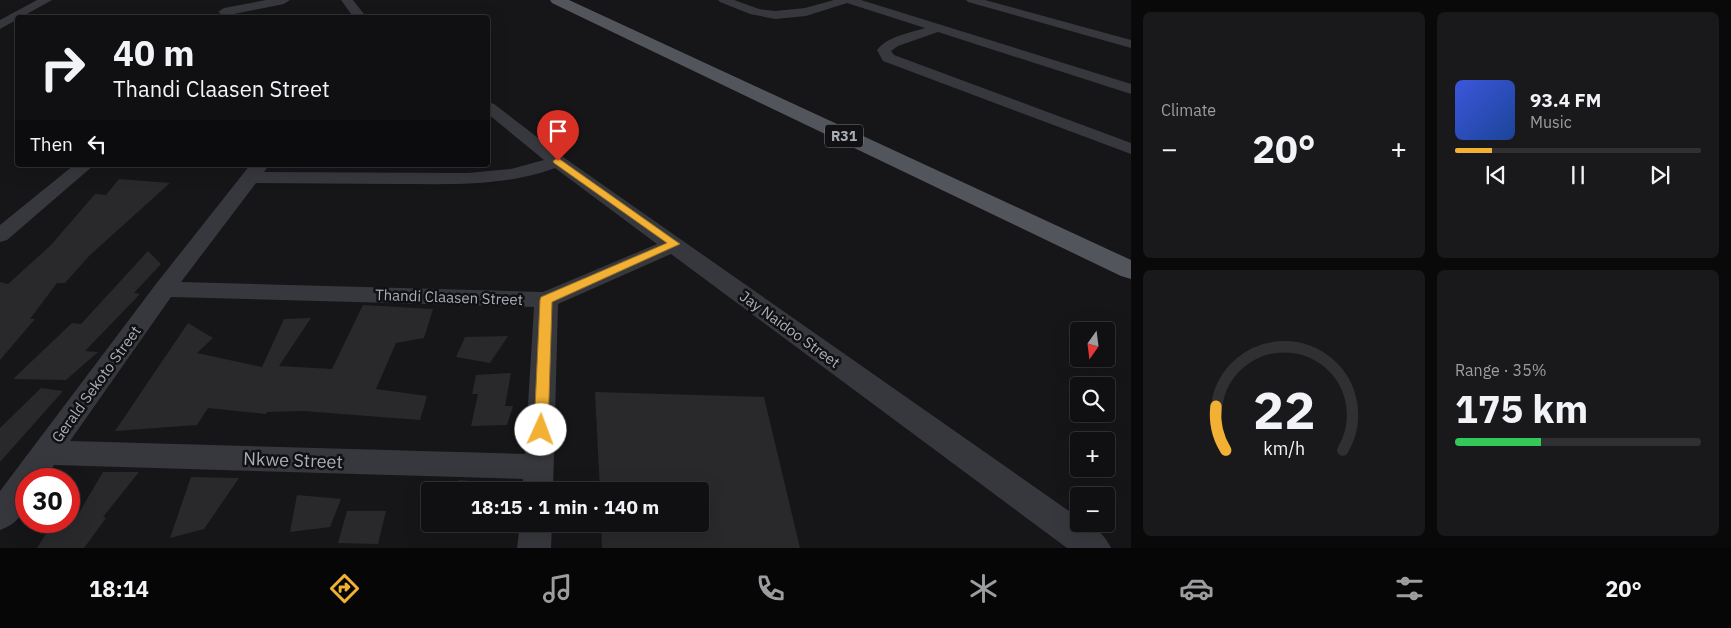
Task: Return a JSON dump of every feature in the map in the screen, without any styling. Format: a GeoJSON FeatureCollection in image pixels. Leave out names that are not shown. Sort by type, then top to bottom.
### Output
{"type":"FeatureCollection","features":[{"type":"Feature","properties":{"kind":"main road","name":"R31"},"geometry":{"type":"LineString","coordinates":[[557,0],[1131,270]]}},
{"type":"Feature","properties":{"kind":"street"},"geometry":{"type":"LineString","coordinates":[[223,12],[284,0]]}},
{"type":"Feature","properties":{"kind":"street"},"geometry":{"type":"LineString","coordinates":[[346,0],[358,15]]}},
{"type":"Feature","properties":{"kind":"street"},"geometry":{"type":"LineString","coordinates":[[724,0],[763,14],[782,16],[804,13],[847,0],[1131,89]]}},
{"type":"Feature","properties":{"kind":"street"},"geometry":{"type":"LineString","coordinates":[[972,0],[1131,44]]}},
{"type":"Feature","properties":{"kind":"street"},"geometry":{"type":"LineString","coordinates":[[997,7],[1017,0]]}},
{"type":"Feature","properties":{"kind":"street"},"geometry":{"type":"LineString","coordinates":[[20,15],[47,1]]}},
{"type":"Feature","properties":{"kind":"street"},"geometry":{"type":"LineString","coordinates":[[0,25],[15,17]]}},
{"type":"Feature","properties":{"kind":"street"},"geometry":{"type":"LineString","coordinates":[[939,28],[893,42],[884,50],[888,58],[1129,147]]}},
{"type":"Feature","properties":{"kind":"street"},"geometry":{"type":"LineString","coordinates":[[1108,37],[1123,30]]}},
{"type":"Feature","properties":{"kind":"street","name":"Jay Naidoo Street"},"geometry":{"type":"LineString","coordinates":[[490,109],[558,161],[1094,548]]}},
{"type":"Feature","properties":{"kind":"street"},"geometry":{"type":"LineString","coordinates":[[256,171],[468,179],[527,172],[558,161]]}},
{"type":"Feature","properties":{"kind":"street"},"geometry":{"type":"LineString","coordinates":[[0,236],[83,167]]}},
{"type":"Feature","properties":{"kind":"street","name":"Gerald Sekoto Street"},"geometry":{"type":"LineString","coordinates":[[35,468],[164,289],[256,171]]}},
{"type":"Feature","properties":{"kind":"street","name":"Thandi Claasen Street"},"geometry":{"type":"LineString","coordinates":[[164,289],[546,300],[675,244]]}},
{"type":"Feature","properties":{"kind":"street"},"geometry":{"type":"LineString","coordinates":[[539,479],[546,300]]}},
{"type":"Feature","properties":{"kind":"street","name":"Nkwe Street"},"geometry":{"type":"LineString","coordinates":[[46,453],[539,479]]}},
{"type":"Feature","properties":{"kind":"street","name":"Gerald Sekoto Street"},"geometry":{"type":"LineString","coordinates":[[0,516],[15,496]]}},
{"type":"Feature","properties":{"kind":"street"},"geometry":{"type":"LineString","coordinates":[[534,548],[535,532]]}},
{"type":"Feature","properties":{"kind":"building"},"geometry":{"type":"Polygon","coordinates":[[[119,179],[170,183],[90,255],[65,283],[57,283],[30,319],[35,319],[0,360],[0,282],[8,284],[51,245],[95,194],[106,195],[119,179]]]}},
{"type":"Feature","properties":{"kind":"building"},"geometry":{"type":"Polygon","coordinates":[[[148,251],[161,264],[134,293],[140,294],[85,351],[98,352],[66,380],[13,379],[72,323],[81,324],[148,251]]]}},
{"type":"Feature","properties":{"kind":"building"},"geometry":{"type":"Polygon","coordinates":[[[363,305],[433,309],[424,338],[396,343],[376,389],[427,396],[420,420],[303,411],[267,412],[266,414],[208,408],[197,425],[115,431],[188,323],[213,338],[197,353],[262,367],[284,319],[311,318],[279,366],[332,369],[363,305]]]}},
{"type":"Feature","properties":{"kind":"building"},"geometry":{"type":"Polygon","coordinates":[[[508,336],[490,363],[456,357],[465,337],[508,336]]]}},
{"type":"Feature","properties":{"kind":"building"},"geometry":{"type":"Polygon","coordinates":[[[511,373],[505,406],[513,406],[507,425],[471,426],[478,394],[472,394],[476,375],[511,373]]]}},
{"type":"Feature","properties":{"kind":"building"},"geometry":{"type":"Polygon","coordinates":[[[41,388],[63,391],[0,462],[0,428],[41,388]]]}},
{"type":"Feature","properties":{"kind":"building"},"geometry":{"type":"Polygon","coordinates":[[[595,392],[764,397],[800,548],[602,548],[601,532],[709,532],[709,482],[600,482],[595,392]]]}},
{"type":"Feature","properties":{"kind":"building"},"geometry":{"type":"Polygon","coordinates":[[[103,472],[139,472],[103,517],[106,518],[84,548],[37,548],[46,533],[80,533],[80,511],[103,472]]]}},
{"type":"Feature","properties":{"kind":"building"},"geometry":{"type":"Polygon","coordinates":[[[191,477],[239,478],[204,529],[170,538],[191,477]]]}},
{"type":"Feature","properties":{"kind":"building"},"geometry":{"type":"Polygon","coordinates":[[[459,480],[481,482],[459,482],[459,480]]]}},
{"type":"Feature","properties":{"kind":"building"},"geometry":{"type":"Polygon","coordinates":[[[297,495],[341,499],[330,527],[290,532],[297,495]]]}},
{"type":"Feature","properties":{"kind":"building"},"geometry":{"type":"Polygon","coordinates":[[[347,511],[386,511],[378,544],[338,543],[347,511]]]}},
{"type":"Feature","properties":{"kind":"route"},"geometry":{"type":"LineString","coordinates":[[541,430],[546,300],[675,244],[558,161]]}}]}
